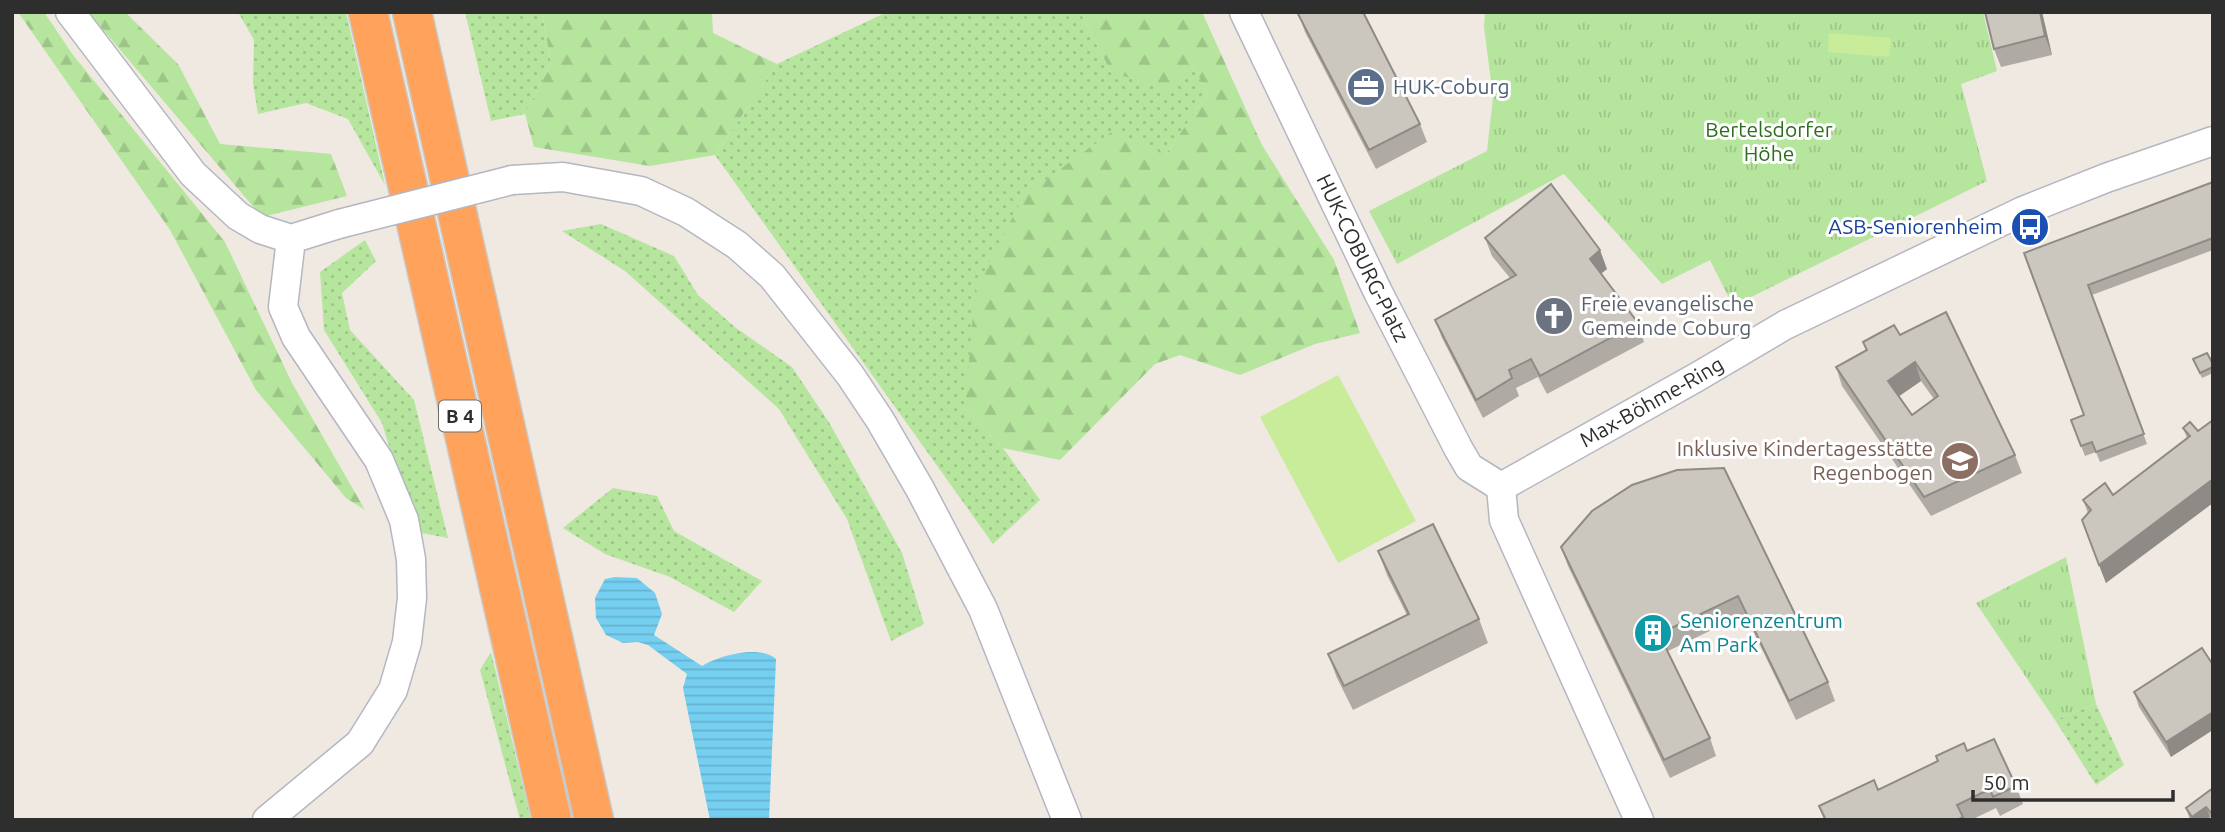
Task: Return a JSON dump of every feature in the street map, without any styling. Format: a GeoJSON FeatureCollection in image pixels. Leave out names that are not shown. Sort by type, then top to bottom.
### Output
{"type":"FeatureCollection","features":[{"type":"Feature","properties":{"kind":"highway","name":"B 4"},"geometry":{"type":"LineString","coordinates":[[368,12],[552,820]]}},
{"type":"Feature","properties":{"kind":"highway","name":"B 4"},"geometry":{"type":"LineString","coordinates":[[412,12],[594,820]]}},
{"type":"Feature","properties":{"kind":"street"},"geometry":{"type":"LineString","coordinates":[[70,12],[193,174],[238,216],[260,229],[291,239],[339,224],[512,180],[563,177],[641,191],[686,212],[737,245],[772,276],[850,375],[920,489],[984,609],[1067,820]]}},
{"type":"Feature","properties":{"kind":"street","name":"HUK-COBURG-Platz"},"geometry":{"type":"LineString","coordinates":[[1244,12],[1378,292],[1469,467],[1502,487]]}},
{"type":"Feature","properties":{"kind":"street","name":"Max-Böhme-Ring"},"geometry":{"type":"LineString","coordinates":[[1502,487],[1784,325],[2023,211],[2106,178],[2213,141]]}},
{"type":"Feature","properties":{"kind":"street"},"geometry":{"type":"LineString","coordinates":[[267,820],[360,743],[393,690],[407,642],[412,598],[411,559],[404,520],[379,460],[296,337],[283,307],[291,239]]}},
{"type":"Feature","properties":{"kind":"street"},"geometry":{"type":"LineString","coordinates":[[1502,487],[1504,520],[1639,820]]}},
{"type":"Feature","properties":{"kind":"green space"},"geometry":{"type":"Polygon","coordinates":[[[18,12],[44,12],[73,55],[225,242],[292,383],[365,510],[346,498],[256,390],[170,230],[18,12]]]}},
{"type":"Feature","properties":{"kind":"green space"},"geometry":{"type":"Polygon","coordinates":[[[88,12],[125,12],[178,64],[220,144],[331,154],[347,196],[262,217],[88,12]]]}},
{"type":"Feature","properties":{"kind":"green space"},"geometry":{"type":"Polygon","coordinates":[[[238,12],[346,12],[385,185],[348,119],[306,103],[258,114],[253,83],[254,40],[238,12]]]}},
{"type":"Feature","properties":{"kind":"green space"},"geometry":{"type":"Polygon","coordinates":[[[465,12],[542,12],[551,63],[525,114],[491,121],[465,12]]]}},
{"type":"Feature","properties":{"kind":"green space"},"geometry":{"type":"Polygon","coordinates":[[[542,12],[712,12],[713,33],[777,64],[715,155],[650,166],[534,147],[525,114],[551,63],[542,12]]]}},
{"type":"Feature","properties":{"kind":"green space"},"geometry":{"type":"Polygon","coordinates":[[[887,12],[1080,12],[1111,72],[1192,65],[1208,93],[1166,154],[965,409],[1003,448],[1040,500],[993,544],[715,155],[777,64],[887,12]]]}},
{"type":"Feature","properties":{"kind":"green space"},"geometry":{"type":"Polygon","coordinates":[[[1080,12],[1202,12],[1262,145],[1334,260],[1360,333],[1315,344],[1240,375],[1180,355],[1155,364],[1060,460],[1003,448],[965,409],[975,290],[1024,195],[1113,131],[1166,154],[1208,93],[1192,65],[1171,91],[1111,72],[1080,12]]]}},
{"type":"Feature","properties":{"kind":"green space","name":"Bertelsdorfer Höhe"},"geometry":{"type":"Polygon","coordinates":[[[1485,12],[1983,12],[1997,71],[1961,84],[1987,181],[1733,306],[1710,260],[1662,284],[1564,174],[1397,264],[1369,211],[1487,151],[1493,97],[1484,27],[1485,12]]]}},
{"type":"Feature","properties":{"kind":"green space"},"geometry":{"type":"Polygon","coordinates":[[[1829,33],[1891,38],[1889,57],[1828,52],[1829,33]]]}},
{"type":"Feature","properties":{"kind":"green space"},"geometry":{"type":"Polygon","coordinates":[[[601,224],[674,256],[698,295],[736,328],[792,367],[830,424],[902,553],[924,624],[891,641],[847,519],[779,409],[625,271],[562,231],[601,224]]]}},
{"type":"Feature","properties":{"kind":"green space"},"geometry":{"type":"Polygon","coordinates":[[[365,240],[376,261],[342,293],[350,330],[414,400],[448,538],[416,532],[382,423],[324,330],[320,272],[365,240]]]}},
{"type":"Feature","properties":{"kind":"green space"},"geometry":{"type":"Polygon","coordinates":[[[1338,375],[1416,521],[1338,563],[1260,417],[1338,375]]]}},
{"type":"Feature","properties":{"kind":"green space"},"geometry":{"type":"Polygon","coordinates":[[[613,488],[657,496],[674,531],[762,581],[734,612],[670,577],[605,554],[563,528],[613,488]]]}},
{"type":"Feature","properties":{"kind":"green space"},"geometry":{"type":"Polygon","coordinates":[[[2066,557],[2096,704],[2055,720],[1976,603],[2066,557]]]}},
{"type":"Feature","properties":{"kind":"green space"},"geometry":{"type":"Polygon","coordinates":[[[491,652],[531,820],[520,820],[480,670],[491,652]]]}},
{"type":"Feature","properties":{"kind":"green space"},"geometry":{"type":"Polygon","coordinates":[[[2096,704],[2124,765],[2096,785],[2055,720],[2096,704]]]}},
{"type":"Feature","properties":{"kind":"water"},"geometry":{"type":"Polygon","coordinates":[[[637,578],[655,593],[662,614],[654,635],[702,666],[728,655],[749,652],[760,652],[776,659],[769,820],[710,820],[683,688],[687,674],[648,645],[638,642],[623,643],[606,635],[596,618],[595,598],[605,579],[637,578]]]}},
{"type":"Feature","properties":{"kind":"building","name":"HUK-Coburg"},"geometry":{"type":"Polygon","coordinates":[[[1363,12],[1420,124],[1369,150],[1298,14],[1363,12]]]}},
{"type":"Feature","properties":{"kind":"building"},"geometry":{"type":"Polygon","coordinates":[[[1985,12],[2040,12],[2045,36],[1994,49],[1985,12]]]}},
{"type":"Feature","properties":{"kind":"building"},"geometry":{"type":"Polygon","coordinates":[[[2213,182],[2213,238],[2088,285],[2144,434],[2096,452],[2092,442],[2081,446],[2071,420],[2084,415],[2024,253],[2213,182]]]}},
{"type":"Feature","properties":{"kind":"building","name":"Freie evangelische Gemeinde Coburg"},"geometry":{"type":"Polygon","coordinates":[[[1551,184],[1600,250],[1590,259],[1638,323],[1540,376],[1531,359],[1509,370],[1512,378],[1476,400],[1435,320],[1516,275],[1485,238],[1551,184]]]}},
{"type":"Feature","properties":{"kind":"building"},"geometry":{"type":"Polygon","coordinates":[[[1946,312],[2015,455],[1924,497],[1836,367],[1867,350],[1863,342],[1894,325],[1900,335],[1946,312]],[[1915,362],[1888,381],[1912,415],[1938,396],[1915,362]]]}},
{"type":"Feature","properties":{"kind":"building"},"geometry":{"type":"Polygon","coordinates":[[[2207,353],[2213,367],[2200,373],[2193,359],[2207,353]]]}},
{"type":"Feature","properties":{"kind":"building"},"geometry":{"type":"Polygon","coordinates":[[[2213,420],[2213,479],[2099,565],[2082,520],[2091,510],[2083,500],[2105,483],[2113,495],[2190,436],[2183,428],[2190,422],[2198,431],[2213,420]]]}},
{"type":"Feature","properties":{"kind":"building","name":"Seniorenzentrum Am Park"},"geometry":{"type":"Polygon","coordinates":[[[1724,468],[1828,682],[1789,701],[1738,596],[1659,634],[1710,738],[1664,760],[1561,547],[1592,511],[1632,485],[1677,470],[1724,468]]]}},
{"type":"Feature","properties":{"kind":"building"},"geometry":{"type":"Polygon","coordinates":[[[1433,524],[1479,619],[1344,686],[1328,654],[1409,614],[1378,551],[1433,524]]]}},
{"type":"Feature","properties":{"kind":"building"},"geometry":{"type":"Polygon","coordinates":[[[2202,648],[2213,665],[2213,712],[2166,742],[2134,692],[2202,648]]]}},
{"type":"Feature","properties":{"kind":"building"},"geometry":{"type":"Polygon","coordinates":[[[1994,739],[2016,786],[1993,797],[1990,789],[1957,805],[1963,817],[1957,820],[1826,820],[1819,806],[1874,780],[1878,790],[1938,761],[1936,756],[1964,743],[1967,751],[1994,739]]]}},
{"type":"Feature","properties":{"kind":"building"},"geometry":{"type":"Polygon","coordinates":[[[2213,788],[2213,815],[2206,807],[2192,817],[2186,808],[2213,788]]]}},
{"type":"Feature","properties":{"kind":"place","name":"HUK-Coburg"},"geometry":{"type":"Point","coordinates":[1366,87]}},
{"type":"Feature","properties":{"kind":"place","name":"ASB-Seniorenheim"},"geometry":{"type":"Point","coordinates":[2030,227]}},
{"type":"Feature","properties":{"kind":"place","name":"Freie evangelische Gemeinde Coburg"},"geometry":{"type":"Point","coordinates":[1554,316]}},
{"type":"Feature","properties":{"kind":"place","name":"Inklusive Kindertagesstätte Regenbogen"},"geometry":{"type":"Point","coordinates":[1960,461]}},
{"type":"Feature","properties":{"kind":"place","name":"Seniorenzentrum Am Park"},"geometry":{"type":"Point","coordinates":[1653,633]}}]}
